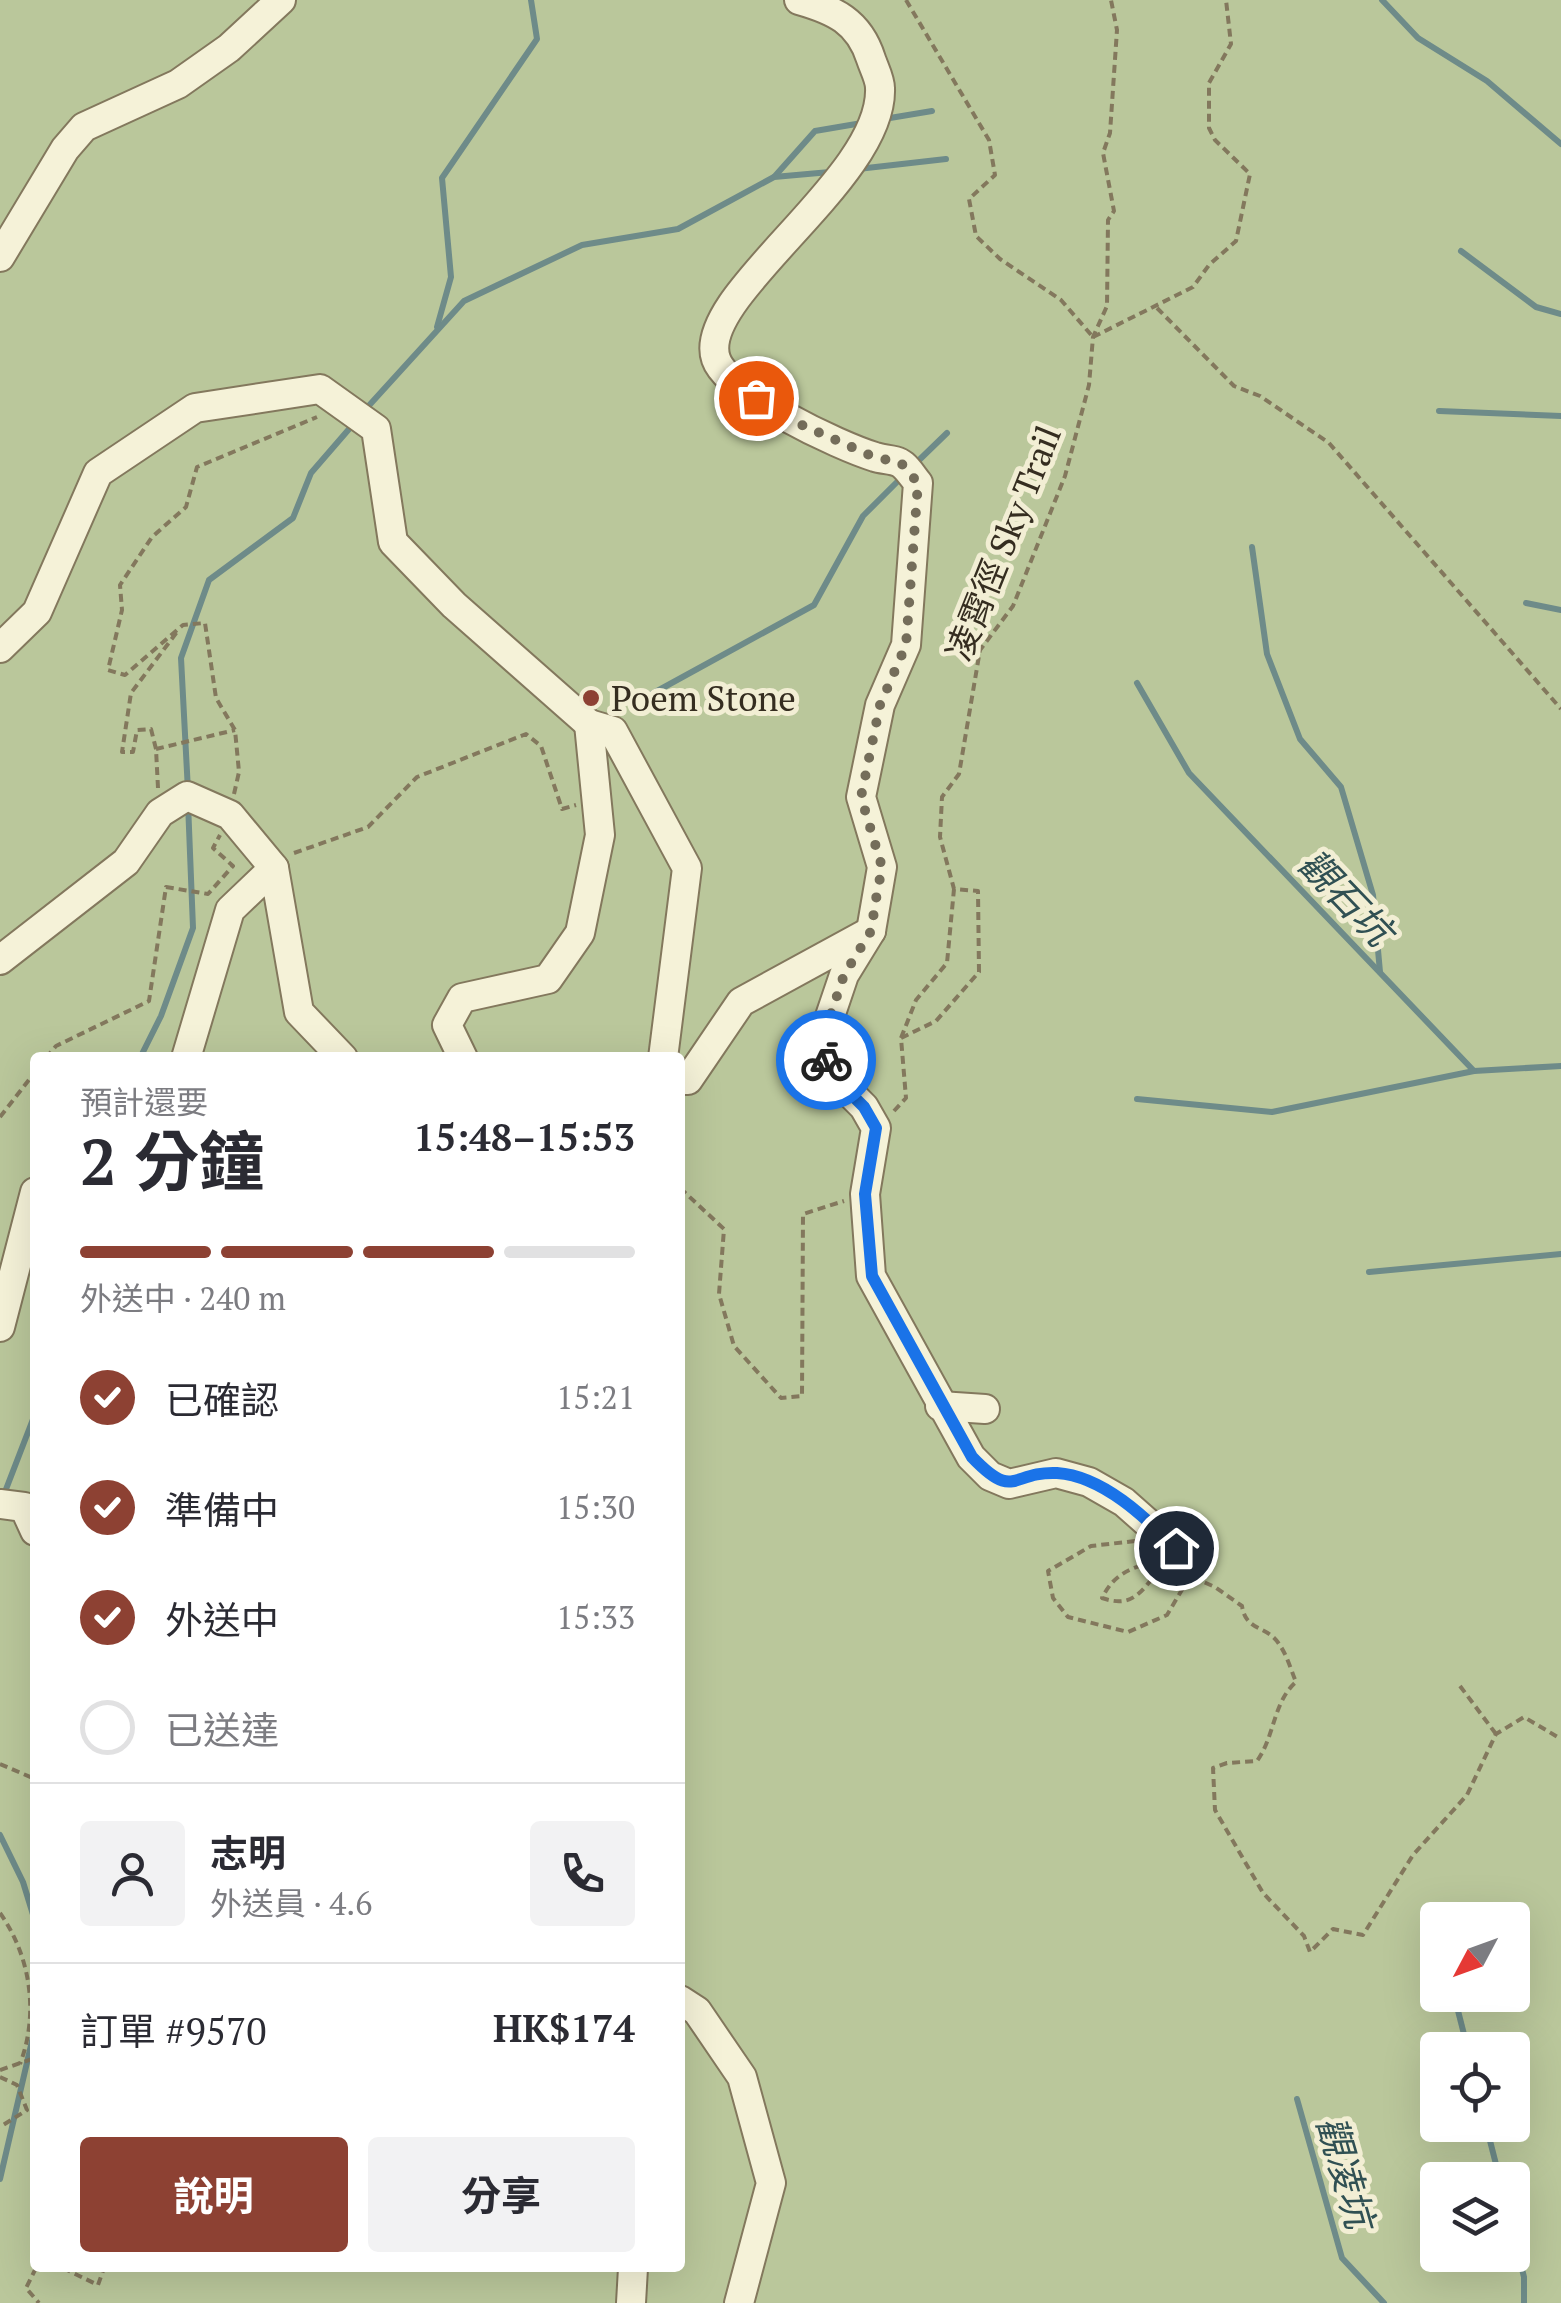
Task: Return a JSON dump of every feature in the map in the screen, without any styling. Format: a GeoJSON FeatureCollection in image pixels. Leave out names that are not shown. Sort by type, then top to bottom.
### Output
{"type":"FeatureCollection","features":[{"type":"Feature","properties":{"kind":"lane"},"geometry":{"type":"LineString","coordinates":[[0,257],[65,148],[84,127],[178,84],[229,48],[281,0]]}},
{"type":"Feature","properties":{"kind":"lane"},"geometry":{"type":"LineString","coordinates":[[800,0],[838,12],[867,48],[880,88],[870,130],[850,167],[729,308],[715,335],[716,359],[728,378],[784,417],[874,457],[901,463],[918,483],[906,645],[880,705],[861,797],[882,867],[871,931],[844,975],[820,1046],[836,1079],[864,1107],[876,1128],[865,1194],[872,1276],[940,1406],[972,1457],[990,1476],[1010,1484],[1056,1473],[1089,1482],[1153,1525],[1170,1553]]}},
{"type":"Feature","properties":{"kind":"lane"},"geometry":{"type":"LineString","coordinates":[[0,648],[37,612],[98,473],[195,408],[320,389],[376,429],[393,542],[454,606],[589,724],[613,731],[687,868],[664,1052]]}},
{"type":"Feature","properties":{"kind":"lane"},"geometry":{"type":"LineString","coordinates":[[460,1052],[446,1025],[462,998],[548,979],[580,932],[600,836],[589,724]]}},
{"type":"Feature","properties":{"kind":"lane"},"geometry":{"type":"LineString","coordinates":[[0,960],[126,862],[160,813],[186,796],[230,815],[271,865],[300,1012],[337,1052]]}},
{"type":"Feature","properties":{"kind":"lane"},"geometry":{"type":"LineString","coordinates":[[188,1052],[230,910],[271,865]]}},
{"type":"Feature","properties":{"kind":"lane"},"geometry":{"type":"LineString","coordinates":[[685,1080],[698,1070],[741,1002],[871,931]]}},
{"type":"Feature","properties":{"kind":"lane"},"geometry":{"type":"LineString","coordinates":[[0,1327],[30,1211]]}},
{"type":"Feature","properties":{"kind":"lane"},"geometry":{"type":"LineString","coordinates":[[940,1406],[985,1409]]}},
{"type":"Feature","properties":{"kind":"lane"},"geometry":{"type":"LineString","coordinates":[[0,1504],[24,1507],[30,1520]]}},
{"type":"Feature","properties":{"kind":"lane"},"geometry":{"type":"LineString","coordinates":[[685,2003],[697,2010],[742,2077],[771,2183],[739,2303]]}},
{"type":"Feature","properties":{"kind":"lane"},"geometry":{"type":"LineString","coordinates":[[631,2303],[633,2272]]}},
{"type":"Feature","properties":{"kind":"path"},"geometry":{"type":"LineString","coordinates":[[906,0],[989,140],[995,174],[969,199],[976,236],[1000,259],[1060,300],[1092,337],[1194,287],[1208,264],[1236,241],[1250,174],[1215,140],[1209,128],[1209,83],[1231,44],[1226,0]]}},
{"type":"Feature","properties":{"kind":"path","name":"凌霄徑 Sky Trail"},"geometry":{"type":"LineString","coordinates":[[901,1038],[936,1021],[979,972],[978,890],[954,889],[940,837],[942,797],[959,774],[980,650],[1013,606],[1065,476],[1088,385],[1092,337],[1107,306],[1108,220],[1114,211],[1103,153],[1110,133],[1117,30],[1111,0]]}},
{"type":"Feature","properties":{"kind":"path"},"geometry":{"type":"LineString","coordinates":[[1157,308],[1234,386],[1260,396],[1329,443],[1561,709]]}},
{"type":"Feature","properties":{"kind":"path"},"geometry":{"type":"LineString","coordinates":[[51,1052],[56,1046],[149,1001],[166,888],[204,894],[233,866],[213,848],[230,815],[239,772],[234,730],[216,698],[205,623],[183,624],[124,675],[108,670],[122,610],[120,584],[152,536],[186,507],[197,467],[345,407]]}},
{"type":"Feature","properties":{"kind":"path"},"geometry":{"type":"LineString","coordinates":[[160,813],[151,729],[137,730],[133,752],[122,752],[131,693],[183,624]]}},
{"type":"Feature","properties":{"kind":"path"},"geometry":{"type":"LineString","coordinates":[[156,750],[234,730]]}},
{"type":"Feature","properties":{"kind":"path"},"geometry":{"type":"LineString","coordinates":[[271,865],[368,826],[417,778],[526,734],[541,746],[562,809],[577,805]]}},
{"type":"Feature","properties":{"kind":"path"},"geometry":{"type":"LineString","coordinates":[[876,1128],[906,1098],[901,1038],[916,1000],[946,963],[954,889]]}},
{"type":"Feature","properties":{"kind":"path"},"geometry":{"type":"LineString","coordinates":[[0,1117],[30,1078]]}},
{"type":"Feature","properties":{"kind":"path"},"geometry":{"type":"LineString","coordinates":[[685,1193],[724,1229],[719,1294],[734,1346],[782,1398],[802,1396],[803,1214],[865,1194]]}},
{"type":"Feature","properties":{"kind":"path"},"geometry":{"type":"LineString","coordinates":[[1153,1525],[1138,1541],[1091,1546],[1058,1562],[1048,1571],[1054,1598],[1068,1617],[1128,1632],[1168,1615],[1183,1588],[1170,1553]]}},
{"type":"Feature","properties":{"kind":"path"},"geometry":{"type":"LineString","coordinates":[[1170,1553],[1123,1571],[1110,1582],[1102,1598],[1120,1604],[1138,1597],[1151,1580],[1180,1581]]}},
{"type":"Feature","properties":{"kind":"path"},"geometry":{"type":"LineString","coordinates":[[1170,1553],[1183,1576],[1216,1587],[1242,1606],[1244,1618],[1253,1629],[1269,1634],[1279,1643],[1296,1682],[1284,1692],[1268,1746],[1257,1761],[1213,1768],[1214,1810],[1263,1894],[1304,1936],[1310,1952],[1333,1929],[1363,1935],[1413,1855],[1467,1795],[1496,1734],[1524,1717],[1561,1739]]}},
{"type":"Feature","properties":{"kind":"path"},"geometry":{"type":"LineString","coordinates":[[1460,1686],[1496,1734]]}},
{"type":"Feature","properties":{"kind":"path"},"geometry":{"type":"LineString","coordinates":[[0,1764],[30,1776]]}},
{"type":"Feature","properties":{"kind":"path"},"geometry":{"type":"LineString","coordinates":[[0,1913],[16,1936],[26,1963],[30,2038],[20,2064]]}},
{"type":"Feature","properties":{"kind":"path"},"geometry":{"type":"LineString","coordinates":[[0,2073],[30,2060]]}},
{"type":"Feature","properties":{"kind":"path"},"geometry":{"type":"LineString","coordinates":[[0,2073],[17,2085],[27,2110],[0,2127]]}},
{"type":"Feature","properties":{"kind":"path"},"geometry":{"type":"LineString","coordinates":[[34,2272],[26,2288],[39,2303]]}},
{"type":"Feature","properties":{"kind":"path"},"geometry":{"type":"LineString","coordinates":[[71,2272],[98,2286],[103,2272]]}},
{"type":"Feature","properties":{"kind":"green space"},"geometry":{"type":"Polygon","coordinates":[[[0,0],[1561,0],[1561,2303],[0,2303],[0,0]]]}},
{"type":"Feature","properties":{"kind":"waterway"},"geometry":{"type":"LineString","coordinates":[[437,327],[451,277],[442,178],[537,39],[531,0]]}},
{"type":"Feature","properties":{"kind":"waterway"},"geometry":{"type":"LineString","coordinates":[[1382,0],[1418,38],[1487,81],[1561,144]]}},
{"type":"Feature","properties":{"kind":"waterway"},"geometry":{"type":"LineString","coordinates":[[884,119],[932,111]]}},
{"type":"Feature","properties":{"kind":"waterway"},"geometry":{"type":"LineString","coordinates":[[775,176],[815,131],[862,123]]}},
{"type":"Feature","properties":{"kind":"waterway"},"geometry":{"type":"LineString","coordinates":[[858,169],[946,159]]}},
{"type":"Feature","properties":{"kind":"waterway"},"geometry":{"type":"LineString","coordinates":[[364,411],[464,301],[582,245],[678,229],[774,177],[830,172]]}},
{"type":"Feature","properties":{"kind":"waterway"},"geometry":{"type":"LineString","coordinates":[[1461,251],[1536,307],[1561,314]]}},
{"type":"Feature","properties":{"kind":"waterway"},"geometry":{"type":"LineString","coordinates":[[1439,411],[1561,416]]}},
{"type":"Feature","properties":{"kind":"waterway"},"geometry":{"type":"LineString","coordinates":[[188,791],[181,658],[209,580],[293,518],[311,473],[356,421]]}},
{"type":"Feature","properties":{"kind":"waterway"},"geometry":{"type":"LineString","coordinates":[[915,464],[947,433]]}},
{"type":"Feature","properties":{"kind":"waterway"},"geometry":{"type":"LineString","coordinates":[[637,702],[814,605],[863,516],[903,476]]}},
{"type":"Feature","properties":{"kind":"waterway"},"geometry":{"type":"LineString","coordinates":[[1252,547],[1267,654],[1300,739],[1341,787],[1373,895],[1380,972]]}},
{"type":"Feature","properties":{"kind":"waterway"},"geometry":{"type":"LineString","coordinates":[[1526,603],[1561,610]]}},
{"type":"Feature","properties":{"kind":"waterway","name":"觀石坑"},"geometry":{"type":"LineString","coordinates":[[1137,683],[1189,773],[1474,1071],[1561,1066]]}},
{"type":"Feature","properties":{"kind":"waterway"},"geometry":{"type":"LineString","coordinates":[[143,1052],[161,1016],[193,928],[188,803]]}},
{"type":"Feature","properties":{"kind":"waterway"},"geometry":{"type":"LineString","coordinates":[[1137,1099],[1272,1112],[1474,1071]]}},
{"type":"Feature","properties":{"kind":"waterway"},"geometry":{"type":"LineString","coordinates":[[1369,1272],[1561,1254]]}},
{"type":"Feature","properties":{"kind":"waterway"},"geometry":{"type":"LineString","coordinates":[[3,1497],[30,1427]]}},
{"type":"Feature","properties":{"kind":"waterway"},"geometry":{"type":"LineString","coordinates":[[0,1835],[30,1905]]}},
{"type":"Feature","properties":{"kind":"waterway","name":"觀凌坑"},"geometry":{"type":"LineString","coordinates":[[1458,2012],[1463,2032]]}},
{"type":"Feature","properties":{"kind":"waterway"},"geometry":{"type":"LineString","coordinates":[[0,2179],[30,2050]]}},
{"type":"Feature","properties":{"kind":"waterway","name":"觀凌坑"},"geometry":{"type":"LineString","coordinates":[[1297,2099],[1342,2258],[1384,2303]]}},
{"type":"Feature","properties":{"kind":"waterway","name":"觀凌坑"},"geometry":{"type":"LineString","coordinates":[[1490,2142],[1495,2162]]}},
{"type":"Feature","properties":{"kind":"waterway","name":"觀凌坑"},"geometry":{"type":"LineString","coordinates":[[1523,2272],[1524,2303]]}},
{"type":"Feature","properties":{"kind":"way so far"},"geometry":{"type":"LineString","coordinates":[[756,398],[784,417],[874,457],[901,463],[918,483],[906,645],[880,705],[861,797],[882,867],[871,931],[844,975],[820,1046],[826,1060]]}},
{"type":"Feature","properties":{"kind":"place","name":"Poem Stone"},"geometry":{"type":"Point","coordinates":[591,698]}},
{"type":"Feature","properties":{"kind":"route"},"geometry":{"type":"LineString","coordinates":[[826,1060],[836,1079],[864,1107],[876,1128],[865,1194],[872,1276],[940,1406],[972,1457],[990,1476],[1010,1484],[1056,1473],[1089,1482],[1124,1502],[1176,1548]]}}]}
